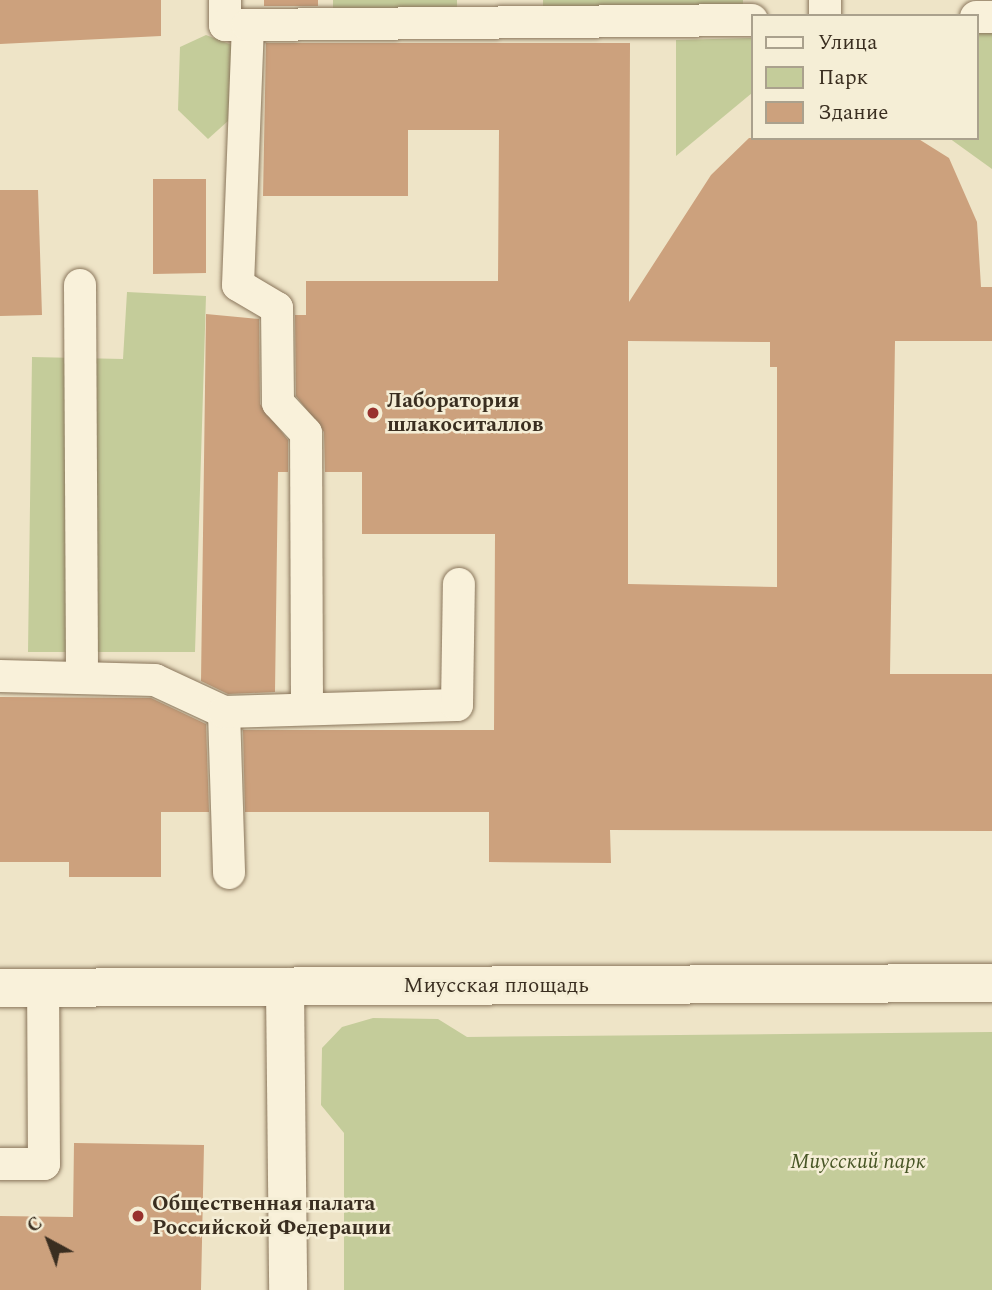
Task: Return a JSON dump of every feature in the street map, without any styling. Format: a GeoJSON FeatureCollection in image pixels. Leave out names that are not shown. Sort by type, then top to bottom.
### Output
{"type":"FeatureCollection","features":[{"type":"Feature","properties":{"kind":"street","name":"Миусская площадь"},"geometry":{"type":"LineString","coordinates":[[0,988],[992,983]]}},
{"type":"Feature","properties":{"kind":"street"},"geometry":{"type":"LineString","coordinates":[[285,987],[288,1290]]}},
{"type":"Feature","properties":{"kind":"lane"},"geometry":{"type":"LineString","coordinates":[[225,0],[225,25],[750,20]]}},
{"type":"Feature","properties":{"kind":"lane"},"geometry":{"type":"LineString","coordinates":[[248,25],[239,285],[277,307],[278,402],[306,433],[307,709]]}},
{"type":"Feature","properties":{"kind":"lane"},"geometry":{"type":"LineString","coordinates":[[80,285],[82,676]]}},
{"type":"Feature","properties":{"kind":"lane"},"geometry":{"type":"LineString","coordinates":[[0,676],[82,676],[155,680],[224,712],[457,705],[459,584]]}},
{"type":"Feature","properties":{"kind":"lane"},"geometry":{"type":"LineString","coordinates":[[224,712],[229,873]]}},
{"type":"Feature","properties":{"kind":"lane"},"geometry":{"type":"LineString","coordinates":[[0,1164],[44,1164],[43,988]]}},
{"type":"Feature","properties":{"kind":"green space"},"geometry":{"type":"Polygon","coordinates":[[[333,0],[457,0],[457,12],[333,13],[333,0]]]}},
{"type":"Feature","properties":{"kind":"green space"},"geometry":{"type":"Polygon","coordinates":[[[543,0],[743,0],[743,9],[543,11],[543,0]]]}},
{"type":"Feature","properties":{"kind":"green space"},"geometry":{"type":"Polygon","coordinates":[[[978,21],[992,21],[992,169],[952,140],[978,140],[978,21]]]}},
{"type":"Feature","properties":{"kind":"green space"},"geometry":{"type":"Polygon","coordinates":[[[206,35],[232,45],[228,121],[208,139],[178,110],[180,47],[206,35]]]}},
{"type":"Feature","properties":{"kind":"green space"},"geometry":{"type":"Polygon","coordinates":[[[750,38],[750,95],[676,156],[676,40],[750,38]]]}},
{"type":"Feature","properties":{"kind":"green space"},"geometry":{"type":"Polygon","coordinates":[[[127,292],[206,296],[195,652],[28,652],[32,357],[123,359],[127,292]]]}},
{"type":"Feature","properties":{"kind":"green space","name":"Миусский парк"},"geometry":{"type":"Polygon","coordinates":[[[373,1018],[438,1019],[467,1037],[992,1032],[992,1290],[344,1290],[344,1133],[321,1105],[322,1048],[342,1027],[373,1018]]]}},
{"type":"Feature","properties":{"kind":"building"},"geometry":{"type":"Polygon","coordinates":[[[0,0],[161,0],[161,36],[0,44],[0,0]]]}},
{"type":"Feature","properties":{"kind":"building"},"geometry":{"type":"Polygon","coordinates":[[[264,0],[318,0],[318,6],[264,6],[264,0]]]}},
{"type":"Feature","properties":{"kind":"building"},"geometry":{"type":"Polygon","coordinates":[[[266,43],[630,43],[629,302],[711,175],[749,138],[920,140],[949,158],[977,222],[981,287],[992,287],[992,341],[895,341],[890,674],[992,674],[992,831],[610,830],[611,863],[489,862],[489,812],[245,812],[243,730],[494,730],[495,534],[362,534],[362,472],[325,472],[324,432],[296,396],[295,315],[306,315],[306,281],[498,281],[499,130],[408,130],[408,196],[263,196],[266,43]],[[628,341],[628,584],[777,587],[777,367],[770,367],[770,342],[628,341]]]}},
{"type":"Feature","properties":{"kind":"building"},"geometry":{"type":"Polygon","coordinates":[[[153,179],[206,179],[206,273],[153,274],[153,179]]]}},
{"type":"Feature","properties":{"kind":"building"},"geometry":{"type":"Polygon","coordinates":[[[0,190],[38,190],[42,315],[0,316],[0,190]]]}},
{"type":"Feature","properties":{"kind":"building"},"geometry":{"type":"Polygon","coordinates":[[[206,314],[259,319],[260,404],[288,440],[288,472],[278,472],[275,692],[228,694],[201,681],[206,314]]]}},
{"type":"Feature","properties":{"kind":"building"},"geometry":{"type":"Polygon","coordinates":[[[0,697],[151,698],[206,724],[209,812],[161,812],[161,877],[69,877],[69,862],[0,862],[0,697]]]}},
{"type":"Feature","properties":{"kind":"building","name":"Общественная палата Российской Федерации"},"geometry":{"type":"Polygon","coordinates":[[[74,1143],[204,1145],[201,1290],[0,1290],[0,1216],[73,1217],[74,1143]]]}},
{"type":"Feature","properties":{"kind":"place","name":"Лаборатория шлакоситаллов"},"geometry":{"type":"Point","coordinates":[373,413]}},
{"type":"Feature","properties":{"kind":"place","name":"Общественная палата Российской Федерации"},"geometry":{"type":"Point","coordinates":[138,1216]}}]}
